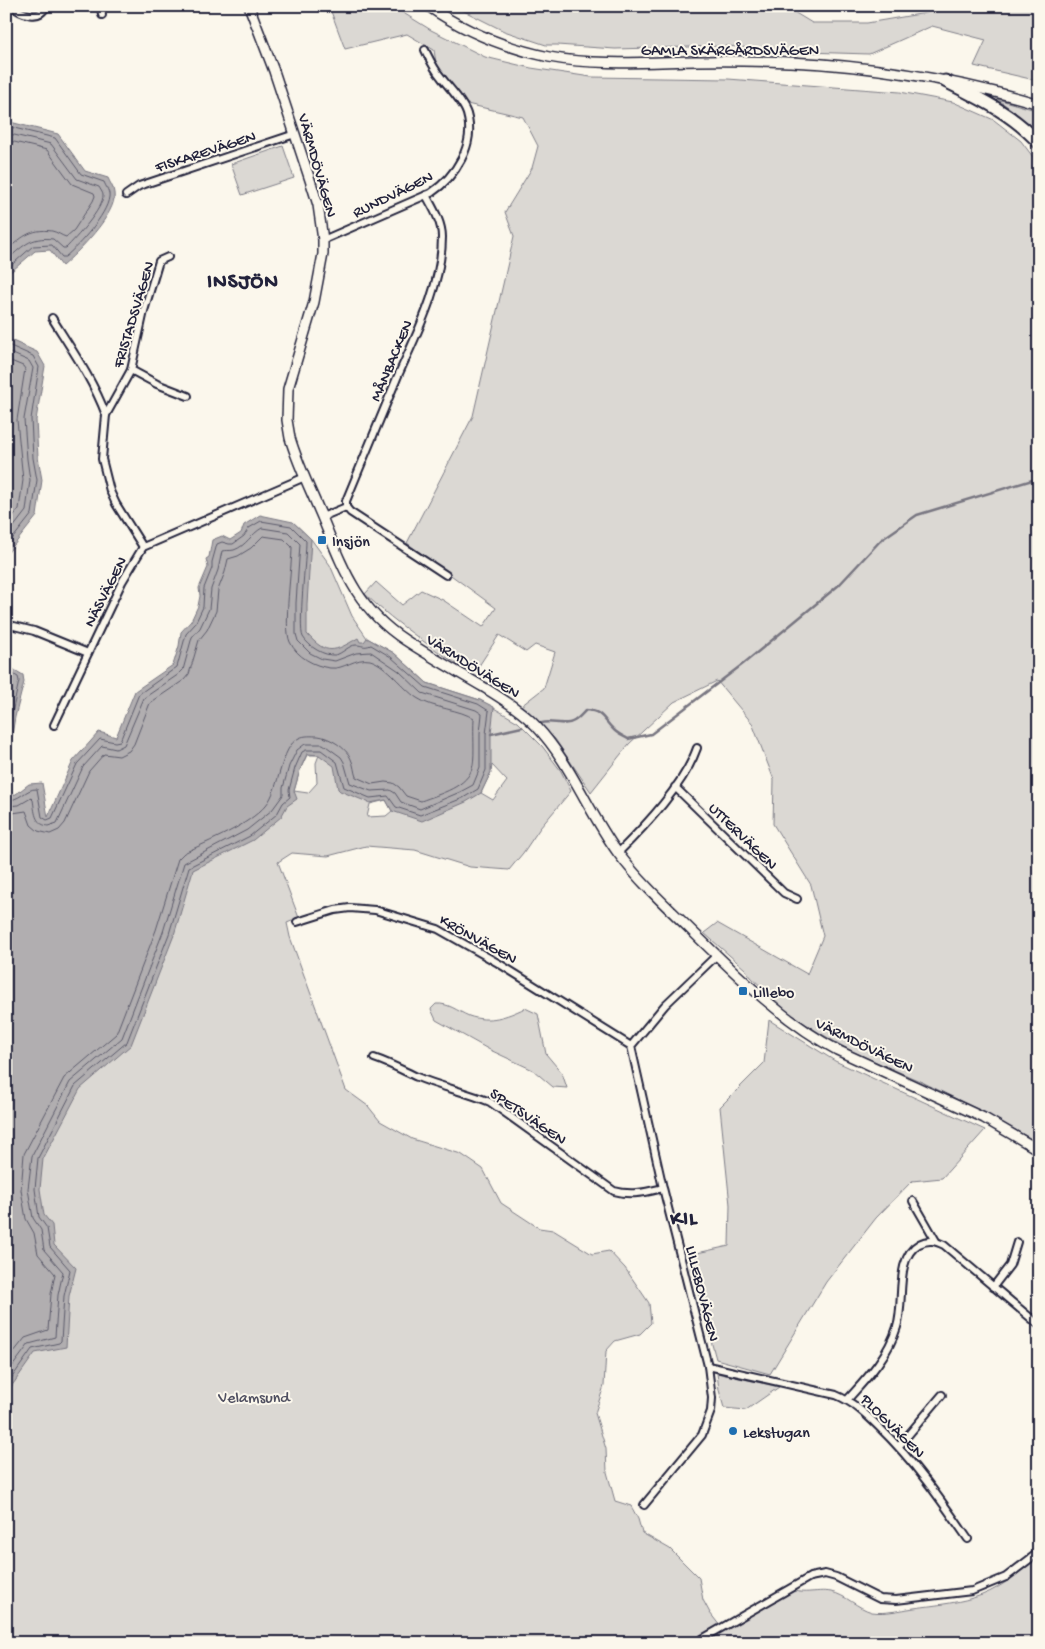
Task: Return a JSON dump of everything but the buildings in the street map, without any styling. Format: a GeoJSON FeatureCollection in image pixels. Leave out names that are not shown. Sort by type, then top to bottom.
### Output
{"type":"FeatureCollection","features":[{"type":"Feature","properties":{"kind":"highway"},"geometry":{"type":"LineString","coordinates":[[944,81],[986,101],[1018,124],[1039,144]]}},
{"type":"Feature","properties":{"kind":"main road","name":"VÄRMDÖVÄGEN"},"geometry":{"type":"LineString","coordinates":[[249,6],[264,44],[318,206],[323,240],[323,254],[314,302],[288,389],[290,438],[340,563],[357,595],[390,630],[517,709],[534,724],[565,762],[618,853],[649,890],[770,1005],[818,1040],[857,1061],[984,1118],[1039,1150]]}},
{"type":"Feature","properties":{"kind":"main road","name":"GAMLA SKÄRGÅRDSVÄGEN"},"geometry":{"type":"LineString","coordinates":[[428,6],[453,22],[483,37],[528,52],[550,57],[614,63],[745,60],[850,66],[992,90],[1039,104]]}},
{"type":"Feature","properties":{"kind":"street"},"geometry":{"type":"LineString","coordinates":[[12,6],[18,11],[33,15],[40,14],[45,10],[46,6]]}},
{"type":"Feature","properties":{"kind":"street"},"geometry":{"type":"LineString","coordinates":[[101,6],[102,15]]}},
{"type":"Feature","properties":{"kind":"street","name":"RUNDVÄGEN"},"geometry":{"type":"LineString","coordinates":[[323,240],[426,195],[445,183],[458,166],[468,137],[467,114],[425,50]]}},
{"type":"Feature","properties":{"kind":"street","name":"FISKAREVÄGEN"},"geometry":{"type":"LineString","coordinates":[[126,195],[139,186],[295,134]]}},
{"type":"Feature","properties":{"kind":"street","name":"MÅNBACKEN"},"geometry":{"type":"LineString","coordinates":[[346,507],[346,501],[412,344],[437,274],[442,238],[440,226],[426,195]]}},
{"type":"Feature","properties":{"kind":"street","name":"FRISTADSVÄGEN"},"geometry":{"type":"LineString","coordinates":[[143,547],[123,517],[110,491],[102,459],[106,415],[130,370],[144,311],[159,261],[168,257]]}},
{"type":"Feature","properties":{"kind":"street"},"geometry":{"type":"LineString","coordinates":[[52,318],[87,371],[106,415]]}},
{"type":"Feature","properties":{"kind":"street"},"geometry":{"type":"LineString","coordinates":[[130,370],[157,384],[188,396]]}},
{"type":"Feature","properties":{"kind":"street","name":"NÄSVÄGEN"},"geometry":{"type":"LineString","coordinates":[[54,725],[126,575],[143,547],[305,478]]}},
{"type":"Feature","properties":{"kind":"street"},"geometry":{"type":"LineString","coordinates":[[322,517],[346,507],[350,512],[446,575]]}},
{"type":"Feature","properties":{"kind":"street"},"geometry":{"type":"LineString","coordinates":[[6,624],[34,631],[88,653]]}},
{"type":"Feature","properties":{"kind":"street"},"geometry":{"type":"LineString","coordinates":[[618,853],[646,824],[675,787],[692,762],[697,748]]}},
{"type":"Feature","properties":{"kind":"street","name":"UTTERVÄGEN"},"geometry":{"type":"LineString","coordinates":[[675,787],[784,893],[797,899]]}},
{"type":"Feature","properties":{"kind":"street","name":"KRÖNVÄGEN"},"geometry":{"type":"LineString","coordinates":[[297,922],[335,910],[350,908],[375,910],[438,928],[631,1046]]}},
{"type":"Feature","properties":{"kind":"street"},"geometry":{"type":"LineString","coordinates":[[631,1046],[665,1005],[717,955]]}},
{"type":"Feature","properties":{"kind":"street","name":"LILLEBOVÄGEN"},"geometry":{"type":"LineString","coordinates":[[631,1046],[708,1366],[712,1398],[711,1411],[702,1435],[644,1505]]}},
{"type":"Feature","properties":{"kind":"street","name":"SPETSVÄGEN"},"geometry":{"type":"LineString","coordinates":[[374,1058],[392,1064],[417,1077],[469,1093],[490,1102],[614,1191],[626,1194],[639,1194],[664,1188]]}},
{"type":"Feature","properties":{"kind":"street"},"geometry":{"type":"LineString","coordinates":[[914,1201],[936,1241]]}},
{"type":"Feature","properties":{"kind":"street"},"geometry":{"type":"LineString","coordinates":[[848,1400],[886,1354],[898,1326],[904,1263],[906,1256],[917,1245],[930,1240],[944,1245],[1039,1325]]}},
{"type":"Feature","properties":{"kind":"street"},"geometry":{"type":"LineString","coordinates":[[993,1287],[1010,1265],[1017,1242]]}},
{"type":"Feature","properties":{"kind":"street","name":"PLOGVÄGEN"},"geometry":{"type":"LineString","coordinates":[[708,1366],[836,1395],[848,1400],[867,1415],[899,1446],[920,1471],[968,1539]]}},
{"type":"Feature","properties":{"kind":"street"},"geometry":{"type":"LineString","coordinates":[[899,1446],[942,1394]]}},
{"type":"Feature","properties":{"kind":"street"},"geometry":{"type":"LineString","coordinates":[[695,1643],[810,1577],[825,1574],[836,1576],[880,1599],[896,1600],[972,1591],[1006,1577],[1039,1552]]}},
{"type":"Feature","properties":{"kind":"green space"},"geometry":{"type":"Polygon","coordinates":[[[329,6],[392,6],[431,30],[485,57],[531,68],[591,77],[728,79],[900,92],[953,102],[994,120],[1021,141],[1039,165],[1039,1145],[977,1109],[922,1082],[851,1051],[818,1032],[789,1013],[745,969],[704,933],[717,923],[807,974],[823,936],[811,885],[773,824],[774,780],[752,723],[717,681],[674,702],[629,744],[591,792],[555,739],[521,706],[544,688],[555,652],[535,645],[526,652],[499,635],[473,675],[404,627],[365,594],[376,582],[402,605],[421,590],[443,600],[483,627],[496,608],[407,543],[473,416],[514,236],[505,212],[532,168],[538,146],[523,117],[467,104],[441,73],[436,63],[434,50],[407,34],[345,49],[329,6]]]}},
{"type":"Feature","properties":{"kind":"green space"},"geometry":{"type":"Polygon","coordinates":[[[454,6],[784,6],[812,23],[867,23],[926,13],[946,6],[1039,6],[1039,81],[974,66],[986,40],[932,26],[869,54],[805,52],[726,46],[615,49],[546,45],[504,31],[454,6]]]}},
{"type":"Feature","properties":{"kind":"green space"},"geometry":{"type":"Polygon","coordinates":[[[997,99],[1039,111],[1039,133],[1011,109],[997,99]]]}},
{"type":"Feature","properties":{"kind":"green space"},"geometry":{"type":"Polygon","coordinates":[[[283,146],[294,178],[242,195],[231,164],[283,146]]]}},
{"type":"Feature","properties":{"kind":"green space","name":"Velamsund"},"geometry":{"type":"Polygon","coordinates":[[[293,522],[311,539],[330,565],[352,616],[367,638],[394,653],[427,683],[480,700],[518,722],[542,746],[561,771],[571,791],[540,828],[509,870],[470,867],[415,850],[366,846],[328,856],[292,853],[278,862],[299,918],[287,923],[290,937],[346,1090],[368,1106],[380,1121],[412,1139],[461,1154],[483,1169],[501,1203],[539,1228],[553,1230],[592,1254],[609,1251],[625,1268],[649,1303],[651,1323],[640,1334],[615,1341],[606,1351],[604,1386],[595,1413],[606,1449],[607,1472],[615,1501],[631,1506],[638,1519],[642,1533],[670,1549],[699,1578],[703,1600],[720,1626],[787,1587],[797,1592],[831,1592],[872,1612],[893,1612],[965,1600],[997,1588],[1039,1556],[1039,1643],[6,1643],[6,805],[57,839],[126,768],[293,522]],[[307,755],[294,791],[308,793],[317,783],[316,763],[319,755],[307,755]],[[492,765],[491,772],[481,793],[493,800],[507,781],[492,765]],[[386,800],[370,804],[367,817],[386,816],[392,811],[386,800]]]}},
{"type":"Feature","properties":{"kind":"green space"},"geometry":{"type":"Polygon","coordinates":[[[436,1004],[445,1005],[469,1016],[484,1019],[504,1016],[525,1008],[538,1014],[546,1054],[562,1073],[567,1088],[553,1087],[533,1070],[488,1049],[436,1020],[431,1009],[436,1004]]]}},
{"type":"Feature","properties":{"kind":"green space"},"geometry":{"type":"Polygon","coordinates":[[[769,1020],[835,1061],[985,1130],[942,1178],[912,1181],[876,1218],[826,1282],[770,1374],[716,1359],[688,1255],[729,1246],[730,1205],[720,1107],[764,1063],[769,1020]]]}},
{"type":"Feature","properties":{"kind":"green space"},"geometry":{"type":"Polygon","coordinates":[[[717,1373],[779,1387],[746,1410],[724,1408],[717,1373]]]}},
{"type":"Feature","properties":{"kind":"water"},"geometry":{"type":"Polygon","coordinates":[[[6,121],[58,134],[85,171],[108,178],[113,187],[113,201],[110,211],[103,222],[86,243],[62,266],[50,250],[35,251],[6,276],[6,121]]]}},
{"type":"Feature","properties":{"kind":"water"},"geometry":{"type":"Polygon","coordinates":[[[6,338],[37,352],[45,366],[36,420],[38,457],[42,480],[37,516],[6,555],[6,338]]]}},
{"type":"Feature","properties":{"kind":"water","name":"Insjön"},"geometry":{"type":"Polygon","coordinates":[[[260,515],[293,522],[311,539],[307,634],[320,646],[331,650],[337,649],[358,638],[360,642],[364,642],[367,638],[394,653],[427,683],[480,700],[494,707],[491,734],[491,772],[481,793],[466,802],[422,821],[392,811],[386,800],[370,803],[340,791],[334,766],[319,755],[307,754],[294,791],[297,799],[287,806],[281,817],[253,840],[193,870],[174,935],[131,1045],[80,1089],[43,1159],[40,1189],[44,1215],[52,1225],[54,1245],[76,1268],[69,1296],[66,1347],[35,1353],[6,1394],[6,793],[16,794],[29,784],[42,783],[48,817],[73,761],[99,732],[116,737],[135,691],[173,665],[181,632],[191,621],[198,606],[199,588],[208,567],[206,559],[209,557],[212,540],[222,536],[230,540],[241,533],[244,525],[260,515]]]}},
{"type":"Feature","properties":{"kind":"water"},"geometry":{"type":"Polygon","coordinates":[[[11,668],[23,675],[24,682],[15,717],[6,771],[6,670],[11,668]]]}},
{"type":"Feature","properties":{"kind":"waterway"},"geometry":{"type":"LineString","coordinates":[[542,723],[570,723],[586,710],[599,714],[616,731],[628,739],[651,734],[743,664],[839,585],[881,540],[917,515],[1039,478]]}},
{"type":"Feature","properties":{"kind":"waterway"},"geometry":{"type":"LineString","coordinates":[[491,734],[522,727]]}},
{"type":"Feature","properties":{"kind":"place","name":"Insjön"},"geometry":{"type":"Point","coordinates":[322,540]}},
{"type":"Feature","properties":{"kind":"place","name":"Lillebo"},"geometry":{"type":"Point","coordinates":[743,991]}},
{"type":"Feature","properties":{"kind":"place","name":"Lekstugan"},"geometry":{"type":"Point","coordinates":[733,1431]}},
{"type":"Feature","properties":{"kind":"district","name":"INSJÖN"},"geometry":{"type":"Point","coordinates":[243,280]}},
{"type":"Feature","properties":{"kind":"district","name":"KIL"},"geometry":{"type":"Point","coordinates":[684,1217]}}]}
